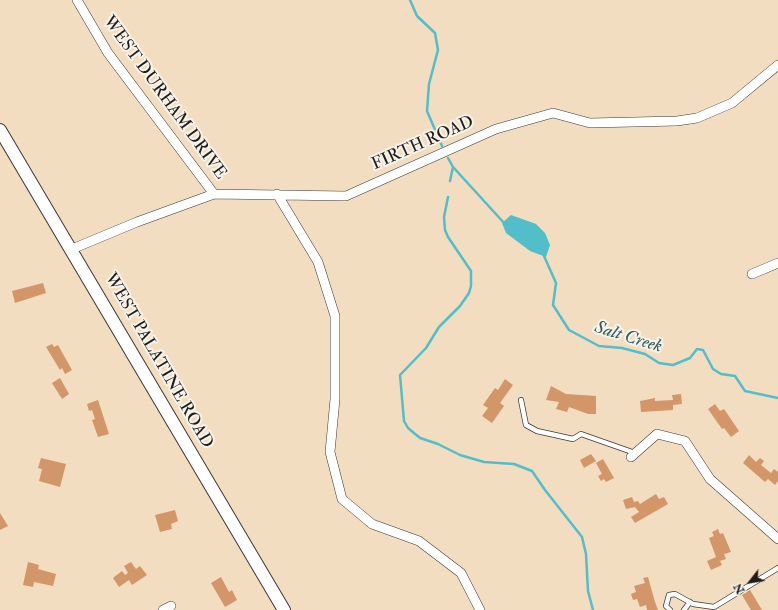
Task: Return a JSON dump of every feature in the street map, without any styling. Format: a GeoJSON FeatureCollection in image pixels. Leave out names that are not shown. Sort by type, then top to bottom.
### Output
{"type":"FeatureCollection","features":[{"type":"Feature","properties":{"kind":"main road","name":"WEST PALATINE ROAD"},"geometry":{"type":"LineString","coordinates":[[0,130],[72,249],[284,610]]}},
{"type":"Feature","properties":{"kind":"street","name":"WEST DURHAM DRIVE"},"geometry":{"type":"LineString","coordinates":[[77,0],[108,53],[214,194]]}},
{"type":"Feature","properties":{"kind":"street","name":"FIRTH ROAD"},"geometry":{"type":"LineString","coordinates":[[72,249],[137,222],[214,194],[346,196],[496,129],[553,113],[590,123],[677,121],[697,118],[732,103],[778,65]]}},
{"type":"Feature","properties":{"kind":"street"},"geometry":{"type":"LineString","coordinates":[[277,194],[318,262],[335,316],[335,399],[330,452],[342,499],[372,524],[419,541],[461,573],[480,610]]}},
{"type":"Feature","properties":{"kind":"street"},"geometry":{"type":"LineString","coordinates":[[752,274],[778,263]]}},
{"type":"Feature","properties":{"kind":"street"},"geometry":{"type":"LineString","coordinates":[[633,455],[657,434],[685,441],[710,479],[778,539]]}},
{"type":"Feature","properties":{"kind":"lane"},"geometry":{"type":"LineString","coordinates":[[521,400],[526,425],[537,431],[573,440],[581,434],[633,455]]}},
{"type":"Feature","properties":{"kind":"lane"},"geometry":{"type":"LineString","coordinates":[[670,610],[666,606],[669,595],[675,594],[690,602],[714,607],[778,568]]}},
{"type":"Feature","properties":{"kind":"lane"},"geometry":{"type":"LineString","coordinates":[[684,610],[690,602]]}},
{"type":"Feature","properties":{"kind":"water"},"geometry":{"type":"Polygon","coordinates":[[[511,215],[536,224],[545,233],[550,245],[546,257],[530,251],[506,233],[502,223],[511,215]]]}},
{"type":"Feature","properties":{"kind":"building"},"geometry":{"type":"Polygon","coordinates":[[[43,283],[46,293],[15,303],[12,291],[43,283]]]}},
{"type":"Feature","properties":{"kind":"building"},"geometry":{"type":"Polygon","coordinates":[[[52,344],[54,347],[58,345],[72,370],[65,374],[62,368],[60,370],[46,347],[52,344]]]}},
{"type":"Feature","properties":{"kind":"building"},"geometry":{"type":"Polygon","coordinates":[[[60,378],[69,394],[62,399],[52,383],[60,378]]]}},
{"type":"Feature","properties":{"kind":"building"},"geometry":{"type":"Polygon","coordinates":[[[505,379],[513,385],[500,403],[504,406],[492,423],[482,416],[488,408],[483,405],[495,388],[498,390],[505,379]]]}},
{"type":"Feature","properties":{"kind":"building"},"geometry":{"type":"Polygon","coordinates":[[[551,386],[566,394],[596,396],[596,414],[588,414],[569,407],[567,412],[556,409],[559,402],[546,400],[551,386]]]}},
{"type":"Feature","properties":{"kind":"building"},"geometry":{"type":"Polygon","coordinates":[[[681,394],[682,404],[673,405],[673,410],[641,412],[640,401],[655,398],[655,401],[673,400],[672,395],[681,394]]]}},
{"type":"Feature","properties":{"kind":"building"},"geometry":{"type":"Polygon","coordinates":[[[98,400],[109,434],[98,437],[92,420],[95,419],[92,410],[89,411],[87,404],[98,400]]]}},
{"type":"Feature","properties":{"kind":"building"},"geometry":{"type":"Polygon","coordinates":[[[715,404],[720,411],[724,409],[739,431],[731,437],[724,428],[722,429],[708,409],[715,404]]]}},
{"type":"Feature","properties":{"kind":"building"},"geometry":{"type":"Polygon","coordinates":[[[591,454],[596,461],[584,468],[580,460],[591,454]]]}},
{"type":"Feature","properties":{"kind":"building"},"geometry":{"type":"Polygon","coordinates":[[[749,455],[756,462],[760,458],[764,461],[761,465],[771,473],[774,469],[778,472],[778,481],[775,485],[768,479],[765,482],[743,463],[749,455]]]}},
{"type":"Feature","properties":{"kind":"building"},"geometry":{"type":"Polygon","coordinates":[[[41,458],[66,464],[60,487],[39,481],[42,469],[38,468],[41,458]]]}},
{"type":"Feature","properties":{"kind":"building"},"geometry":{"type":"Polygon","coordinates":[[[603,459],[614,478],[606,482],[604,479],[601,481],[598,476],[602,474],[596,463],[603,459]]]}},
{"type":"Feature","properties":{"kind":"building"},"geometry":{"type":"Polygon","coordinates":[[[656,494],[659,499],[664,497],[668,504],[635,523],[631,517],[639,512],[635,507],[626,509],[623,500],[632,497],[634,502],[638,501],[640,504],[656,494]]]}},
{"type":"Feature","properties":{"kind":"building"},"geometry":{"type":"Polygon","coordinates":[[[175,510],[178,521],[171,524],[172,529],[160,532],[155,515],[175,510]]]}},
{"type":"Feature","properties":{"kind":"building"},"geometry":{"type":"Polygon","coordinates":[[[0,513],[8,526],[0,530],[0,513]]]}},
{"type":"Feature","properties":{"kind":"building"},"geometry":{"type":"Polygon","coordinates":[[[718,529],[720,534],[723,533],[731,552],[724,554],[726,559],[720,561],[722,565],[711,570],[707,561],[716,557],[709,538],[714,536],[712,532],[718,529]]]}},
{"type":"Feature","properties":{"kind":"building"},"geometry":{"type":"Polygon","coordinates":[[[28,562],[39,565],[38,569],[56,574],[53,586],[34,582],[33,587],[23,585],[28,562]]]}},
{"type":"Feature","properties":{"kind":"building"},"geometry":{"type":"Polygon","coordinates":[[[131,562],[136,569],[140,566],[147,575],[132,585],[129,580],[119,587],[113,578],[122,571],[125,575],[128,573],[124,566],[131,562]]]}},
{"type":"Feature","properties":{"kind":"building"},"geometry":{"type":"Polygon","coordinates":[[[221,577],[229,592],[232,590],[237,600],[225,607],[211,583],[221,577]]]}},
{"type":"Feature","properties":{"kind":"building"},"geometry":{"type":"Polygon","coordinates":[[[648,577],[658,610],[647,610],[646,605],[640,607],[637,599],[633,600],[631,594],[636,592],[634,586],[645,583],[643,578],[648,577]]]}},
{"type":"Feature","properties":{"kind":"building"},"geometry":{"type":"Polygon","coordinates":[[[750,590],[762,610],[751,610],[742,595],[750,590]]]}},
{"type":"Feature","properties":{"kind":"waterway","name":"Salt Creek"},"geometry":{"type":"LineString","coordinates":[[410,0],[417,16],[435,33],[438,50],[429,84],[427,111],[442,146]]}},
{"type":"Feature","properties":{"kind":"waterway","name":"Salt Creek"},"geometry":{"type":"LineString","coordinates":[[448,158],[453,167],[505,224]]}},
{"type":"Feature","properties":{"kind":"waterway"},"geometry":{"type":"LineString","coordinates":[[450,181],[453,167]]}},
{"type":"Feature","properties":{"kind":"waterway"},"geometry":{"type":"LineString","coordinates":[[448,197],[444,217],[445,230],[448,237],[471,271],[471,286],[469,293],[460,306],[439,327],[426,348],[400,375],[404,421],[408,428],[420,438],[438,444],[460,455],[484,462],[514,464],[532,471],[582,537],[586,554],[588,591],[593,610]]}},
{"type":"Feature","properties":{"kind":"waterway","name":"Salt Creek"},"geometry":{"type":"LineString","coordinates":[[544,256],[556,283],[553,305],[569,330],[599,346],[622,348],[645,354],[659,363],[673,365],[690,358],[697,349],[703,350],[713,369],[721,374],[735,376],[745,391],[778,398]]}}]}
